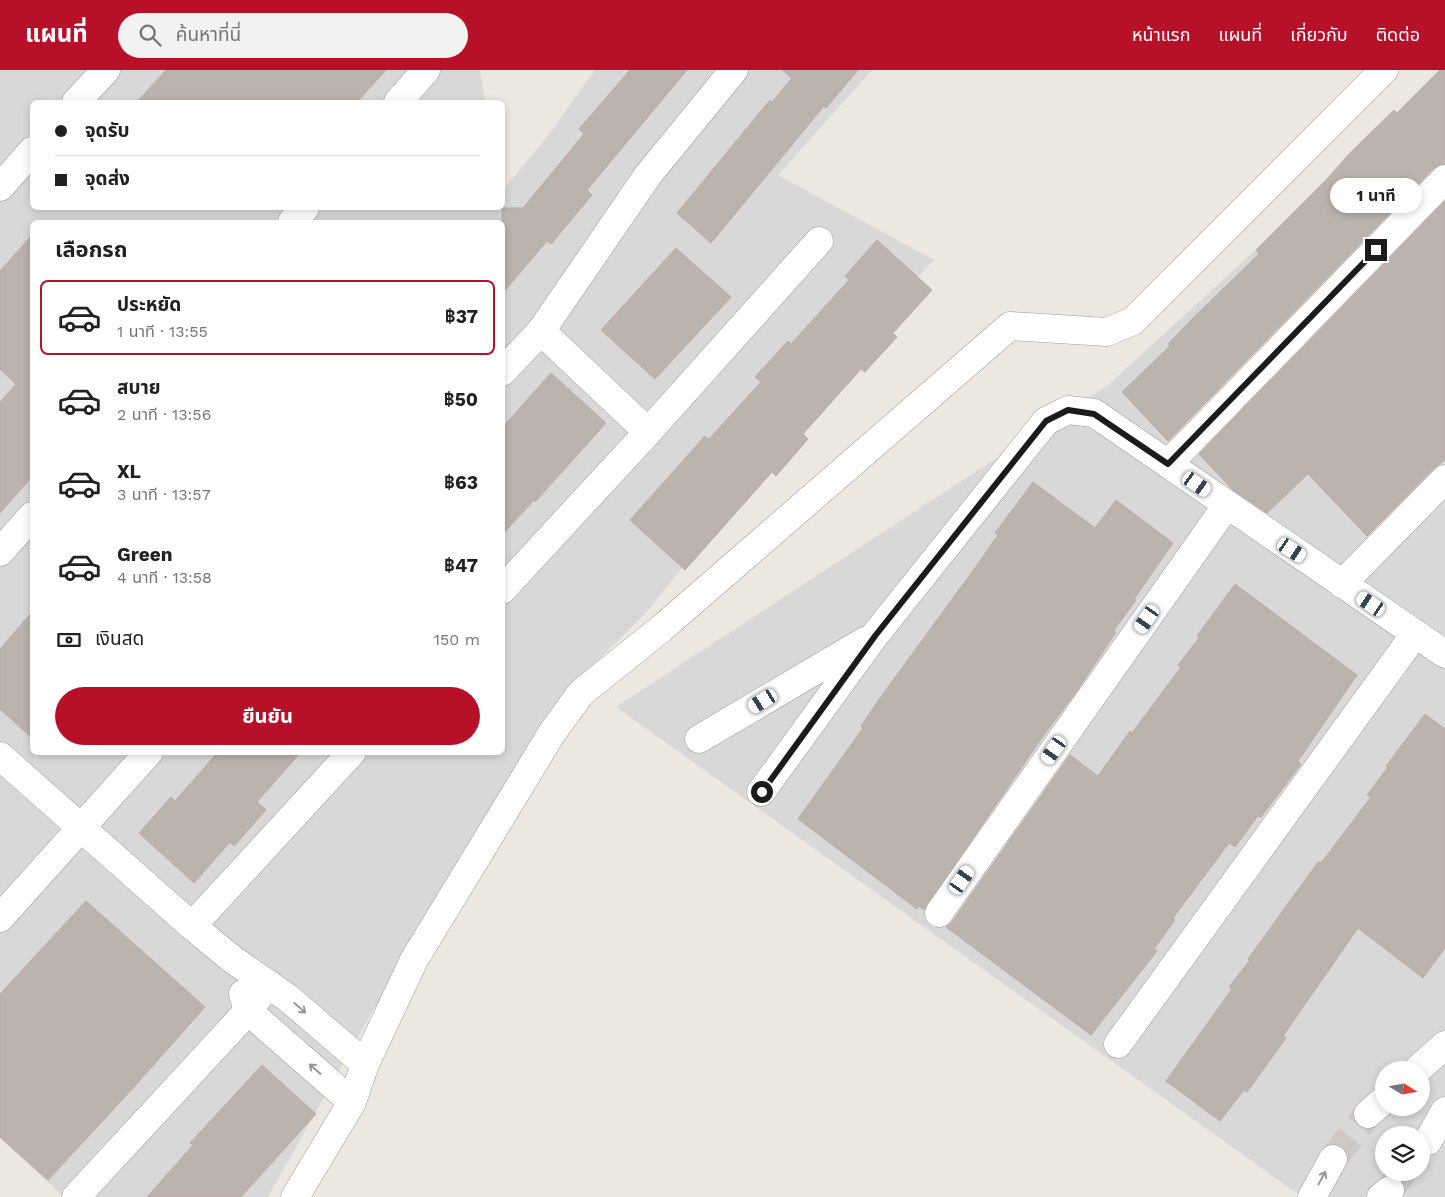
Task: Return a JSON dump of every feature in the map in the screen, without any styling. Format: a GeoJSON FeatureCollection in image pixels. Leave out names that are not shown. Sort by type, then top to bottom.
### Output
{"type":"FeatureCollection","features":[{"type":"Feature","properties":{"kind":"street"},"geometry":{"type":"LineString","coordinates":[[78,100],[106,70]]}},
{"type":"Feature","properties":{"kind":"street"},"geometry":{"type":"LineString","coordinates":[[400,100],[426,70]]}},
{"type":"Feature","properties":{"kind":"street"},"geometry":{"type":"LineString","coordinates":[[505,369],[540,331],[648,174],[734,70]]}},
{"type":"Feature","properties":{"kind":"street"},"geometry":{"type":"LineString","coordinates":[[295,1197],[352,1102],[365,1064],[414,960],[552,733],[581,693],[662,628],[1010,326],[1107,332],[1134,320],[1384,70]]}},
{"type":"Feature","properties":{"kind":"street"},"geometry":{"type":"LineString","coordinates":[[0,187],[30,153]]}},
{"type":"Feature","properties":{"kind":"street"},"geometry":{"type":"LineString","coordinates":[[1168,464],[1445,179]]}},
{"type":"Feature","properties":{"kind":"street"},"geometry":{"type":"LineString","coordinates":[[294,220],[303,210]]}},
{"type":"Feature","properties":{"kind":"street"},"geometry":{"type":"LineString","coordinates":[[505,587],[648,432],[819,241]]}},
{"type":"Feature","properties":{"kind":"street"},"geometry":{"type":"LineString","coordinates":[[540,331],[648,432]]}},
{"type":"Feature","properties":{"kind":"street"},"geometry":{"type":"LineString","coordinates":[[762,792],[875,636],[1046,421],[1068,410],[1094,414],[1445,654]]}},
{"type":"Feature","properties":{"kind":"street"},"geometry":{"type":"LineString","coordinates":[[1342,584],[1445,479]]}},
{"type":"Feature","properties":{"kind":"street"},"geometry":{"type":"LineString","coordinates":[[939,913],[1227,505]]}},
{"type":"Feature","properties":{"kind":"street"},"geometry":{"type":"LineString","coordinates":[[0,552],[30,518]]}},
{"type":"Feature","properties":{"kind":"street"},"geometry":{"type":"LineString","coordinates":[[1118,1044],[1415,634]]}},
{"type":"Feature","properties":{"kind":"street"},"geometry":{"type":"LineString","coordinates":[[698,739],[875,636]]}},
{"type":"Feature","properties":{"kind":"street"},"geometry":{"type":"LineString","coordinates":[[0,918],[146,755]]}},
{"type":"Feature","properties":{"kind":"street"},"geometry":{"type":"LineString","coordinates":[[192,926],[349,755]]}},
{"type":"Feature","properties":{"kind":"street"},"geometry":{"type":"LineString","coordinates":[[0,756],[192,926],[232,959],[288,998],[365,1064]]}},
{"type":"Feature","properties":{"kind":"street"},"geometry":{"type":"LineString","coordinates":[[232,959],[248,1011],[352,1102]]}},
{"type":"Feature","properties":{"kind":"street"},"geometry":{"type":"LineString","coordinates":[[76,1197],[248,1011],[269,984]]}},
{"type":"Feature","properties":{"kind":"street"},"geometry":{"type":"LineString","coordinates":[[1427,1061],[1445,1045]]}},
{"type":"Feature","properties":{"kind":"street"},"geometry":{"type":"LineString","coordinates":[[1430,1137],[1445,1111]]}},
{"type":"Feature","properties":{"kind":"street"},"geometry":{"type":"LineString","coordinates":[[1312,1197],[1333,1159]]}},
{"type":"Feature","properties":{"kind":"shaded area"},"geometry":{"type":"Polygon","coordinates":[[[0,70],[480,70],[485,100],[30,100],[30,210],[505,210],[505,188],[547,137],[595,70],[872,70],[778,175],[934,260],[904,292],[646,613],[563,695],[368,1019],[268,1197],[64,1197],[0,1138],[0,70]]]}},
{"type":"Feature","properties":{"kind":"shaded area"},"geometry":{"type":"Polygon","coordinates":[[[1445,70],[1445,1197],[1302,1197],[616,707],[1108,385],[1318,193],[1445,70]]]}},
{"type":"Feature","properties":{"kind":"building"},"geometry":{"type":"Polygon","coordinates":[[[166,70],[386,70],[359,100],[139,100],[166,70]]]}},
{"type":"Feature","properties":{"kind":"building"},"geometry":{"type":"Polygon","coordinates":[[[630,70],[687,70],[587,190],[592,195],[551,244],[547,241],[505,290],[505,220],[502,220],[502,210],[505,210],[505,208],[523,208],[584,134],[579,129],[630,70]]]}},
{"type":"Feature","properties":{"kind":"building"},"geometry":{"type":"Polygon","coordinates":[[[782,70],[858,70],[826,108],[824,106],[711,243],[677,213],[770,100],[772,102],[792,78],[782,70]]]}},
{"type":"Feature","properties":{"kind":"building"},"geometry":{"type":"Polygon","coordinates":[[[1440,70],[1445,70],[1445,164],[1434,168],[1168,441],[1122,392],[1170,346],[1168,344],[1192,319],[1259,254],[1256,250],[1326,180],[1349,154],[1394,110],[1397,113],[1440,70]]]}},
{"type":"Feature","properties":{"kind":"building"},"geometry":{"type":"Polygon","coordinates":[[[1445,201],[1445,460],[1434,468],[1367,536],[1308,474],[1267,513],[1233,490],[1199,454],[1445,201]]]}},
{"type":"Feature","properties":{"kind":"building"},"geometry":{"type":"Polygon","coordinates":[[[30,237],[30,479],[0,513],[0,402],[16,384],[0,369],[0,271],[30,237]]]}},
{"type":"Feature","properties":{"kind":"building"},"geometry":{"type":"Polygon","coordinates":[[[877,240],[932,290],[893,333],[897,337],[865,372],[861,369],[803,434],[808,439],[776,476],[772,472],[685,570],[630,520],[705,436],[709,439],[761,382],[755,377],[788,341],[791,344],[849,280],[845,276],[877,240]]]}},
{"type":"Feature","properties":{"kind":"building"},"geometry":{"type":"Polygon","coordinates":[[[676,248],[731,297],[655,379],[601,330],[676,248]]]}},
{"type":"Feature","properties":{"kind":"building"},"geometry":{"type":"Polygon","coordinates":[[[551,373],[606,423],[535,502],[534,500],[505,532],[505,425],[551,373]]]}},
{"type":"Feature","properties":{"kind":"building"},"geometry":{"type":"Polygon","coordinates":[[[1033,482],[1095,528],[1116,500],[1173,543],[1134,599],[1136,600],[1114,630],[1116,632],[1076,692],[1043,736],[924,910],[919,906],[917,909],[798,819],[863,728],[861,726],[880,698],[998,535],[995,533],[1033,482]]]}},
{"type":"Feature","properties":{"kind":"building"},"geometry":{"type":"Polygon","coordinates":[[[1235,584],[1357,675],[1298,761],[1301,764],[1261,817],[1258,816],[1235,847],[1229,843],[1173,918],[1175,920],[1154,949],[1157,951],[1091,1035],[946,927],[952,922],[1070,755],[1098,776],[1130,731],[1132,733],[1181,667],[1178,665],[1199,638],[1197,636],[1235,584]]]}},
{"type":"Feature","properties":{"kind":"building"},"geometry":{"type":"Polygon","coordinates":[[[30,614],[30,736],[0,709],[0,649],[30,614]]]}},
{"type":"Feature","properties":{"kind":"building"},"geometry":{"type":"Polygon","coordinates":[[[1425,714],[1445,729],[1445,948],[1423,978],[1358,928],[1283,1036],[1286,1038],[1247,1092],[1244,1090],[1220,1121],[1166,1081],[1232,989],[1229,987],[1250,960],[1248,959],[1318,862],[1321,863],[1371,797],[1367,795],[1425,714]]]}},
{"type":"Feature","properties":{"kind":"building"},"geometry":{"type":"Polygon","coordinates":[[[215,755],[298,755],[257,802],[266,810],[234,846],[230,842],[194,883],[139,833],[171,797],[175,801],[215,755]]]}},
{"type":"Feature","properties":{"kind":"building"},"geometry":{"type":"Polygon","coordinates":[[[86,901],[205,1007],[48,1180],[0,1137],[0,994],[86,901]]]}},
{"type":"Feature","properties":{"kind":"building"},"geometry":{"type":"Polygon","coordinates":[[[262,1065],[316,1114],[241,1197],[147,1197],[193,1145],[190,1143],[262,1065]]]}},
{"type":"Feature","properties":{"kind":"tunnel"},"geometry":{"type":"LineString","coordinates":[[1333,1159],[1368,1114]]}},
{"type":"Feature","properties":{"kind":"tunnel"},"geometry":{"type":"LineString","coordinates":[[1390,1190],[1396,1181]]}},
{"type":"Feature","properties":{"kind":"route"},"geometry":{"type":"LineString","coordinates":[[762,792],[875,636],[1046,421],[1068,410],[1094,414],[1168,464],[1376,250]]}}]}
